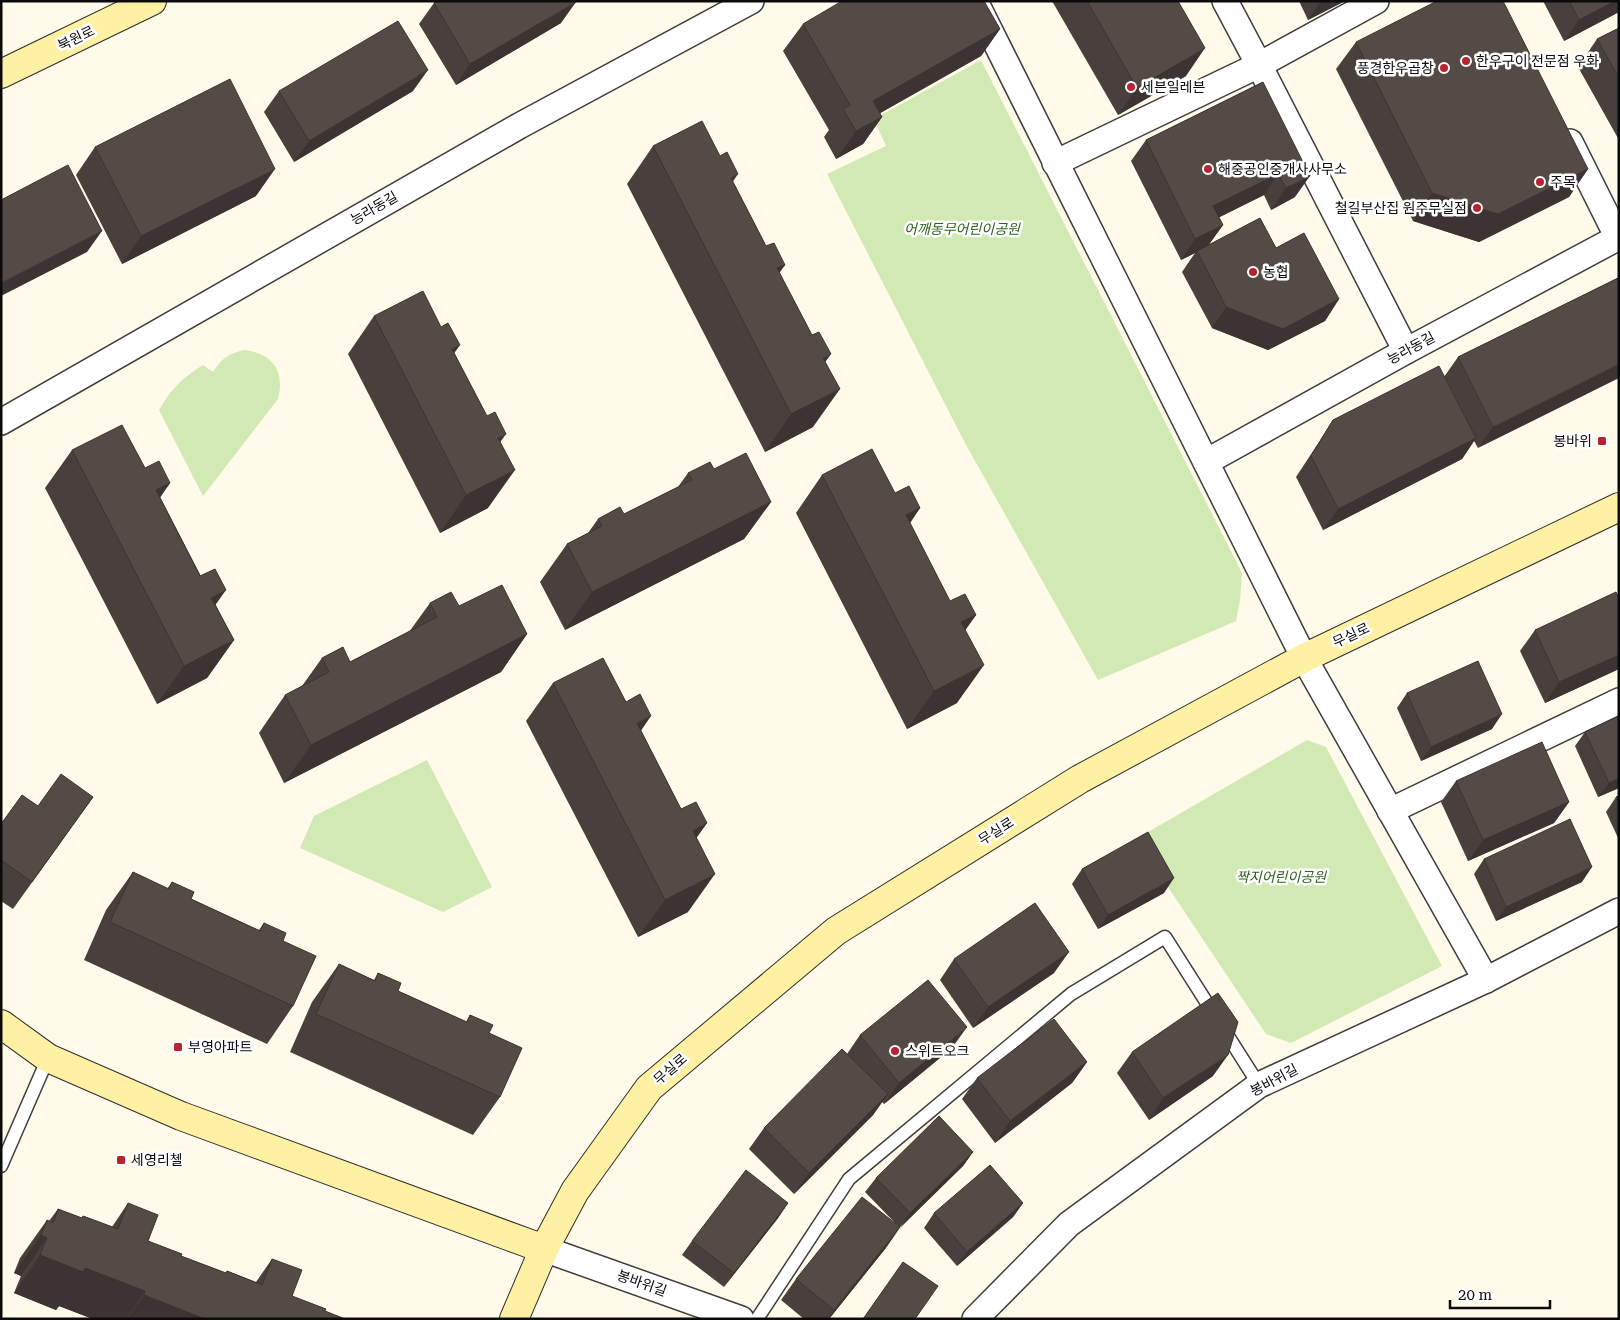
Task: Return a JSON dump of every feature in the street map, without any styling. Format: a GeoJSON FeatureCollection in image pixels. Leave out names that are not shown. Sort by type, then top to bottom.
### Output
{"type":"FeatureCollection","features":[{"type":"Feature","properties":{"kind":"street","name":"북원로"},"geometry":{"type":"LineString","coordinates":[[1,74],[152,1]]}},
{"type":"Feature","properties":{"kind":"street","name":"능라동길"},"geometry":{"type":"LineString","coordinates":[[1,422],[518,126],[751,1]]}},
{"type":"Feature","properties":{"kind":"street"},"geometry":{"type":"LineString","coordinates":[[975,1],[1304,658],[1486,980]]}},
{"type":"Feature","properties":{"kind":"street"},"geometry":{"type":"LineString","coordinates":[[1225,1],[1406,351]]}},
{"type":"Feature","properties":{"kind":"street"},"geometry":{"type":"LineString","coordinates":[[1056,163],[1259,65],[1376,1]]}},
{"type":"Feature","properties":{"kind":"street"},"geometry":{"type":"LineString","coordinates":[[1561,124],[1618,238]]}},
{"type":"Feature","properties":{"kind":"street","name":"능라동길"},"geometry":{"type":"LineString","coordinates":[[1206,462],[1406,351],[1618,238]]}},
{"type":"Feature","properties":{"kind":"street","name":"무실로"},"geometry":{"type":"LineString","coordinates":[[514,1319],[544,1249],[575,1191],[649,1088],[836,931],[1080,779],[1304,658],[1619,507]]}},
{"type":"Feature","properties":{"kind":"street"},"geometry":{"type":"LineString","coordinates":[[1390,811],[1619,701]]}},
{"type":"Feature","properties":{"kind":"street","name":"봉바위길"},"geometry":{"type":"LineString","coordinates":[[975,1319],[1069,1224],[1259,1084],[1486,980],[1619,911]]}},
{"type":"Feature","properties":{"kind":"street"},"geometry":{"type":"LineString","coordinates":[[1,1024],[48,1058],[181,1116],[544,1249]]}},
{"type":"Feature","properties":{"kind":"street","name":"봉바위길"},"geometry":{"type":"LineString","coordinates":[[544,1249],[740,1319]]}},
{"type":"Feature","properties":{"kind":"lane"},"geometry":{"type":"LineString","coordinates":[[757,1319],[849,1180],[1071,994],[1165,937],[1259,1084]]}},
{"type":"Feature","properties":{"kind":"lane"},"geometry":{"type":"LineString","coordinates":[[1,1166],[48,1058]]}},
{"type":"Feature","properties":{"kind":"green space","name":"어깨동무어린이공원"},"geometry":{"type":"Polygon","coordinates":[[[981,60],[1242,573],[1236,621],[1098,680],[965,443],[827,174],[886,146],[874,119],[981,60]]]}},
{"type":"Feature","properties":{"kind":"green space"},"geometry":{"type":"Polygon","coordinates":[[[245,350],[263,355],[275,366],[280,380],[278,399],[203,496],[159,410],[183,379],[203,365],[213,372],[226,357],[245,350]]]}},
{"type":"Feature","properties":{"kind":"green space","name":"짝지어린이공원"},"geometry":{"type":"Polygon","coordinates":[[[1307,740],[1326,747],[1442,966],[1291,1043],[1266,1034],[1136,839],[1307,740]]]}},
{"type":"Feature","properties":{"kind":"green space"},"geometry":{"type":"Polygon","coordinates":[[[427,760],[492,887],[443,912],[300,848],[314,816],[427,760]]]}},
{"type":"Feature","properties":{"kind":"building"},"geometry":{"type":"Polygon","coordinates":[[[436,1],[576,2],[470,64],[434,3],[436,1]]]}},
{"type":"Feature","properties":{"kind":"building"},"geometry":{"type":"Polygon","coordinates":[[[842,1],[984,1],[1000,29],[873,101],[882,117],[856,131],[843,109],[850,105],[803,24],[842,1]]]}},
{"type":"Feature","properties":{"kind":"building"},"geometry":{"type":"Polygon","coordinates":[[[1087,1],[1178,1],[1205,48],[1137,88],[1087,1]]]}},
{"type":"Feature","properties":{"kind":"building"},"geometry":{"type":"Polygon","coordinates":[[[1437,1],[1503,1],[1588,169],[1498,214],[1432,193],[1356,42],[1437,1]]]}},
{"type":"Feature","properties":{"kind":"building"},"geometry":{"type":"Polygon","coordinates":[[[1569,1],[1615,1],[1579,20],[1569,1]]]}},
{"type":"Feature","properties":{"kind":"building"},"geometry":{"type":"Polygon","coordinates":[[[398,21],[428,70],[309,141],[279,91],[398,21]]]}},
{"type":"Feature","properties":{"kind":"building"},"geometry":{"type":"Polygon","coordinates":[[[1619,28],[1619,78],[1597,39],[1619,28]]]}},
{"type":"Feature","properties":{"kind":"building"},"geometry":{"type":"Polygon","coordinates":[[[230,79],[275,169],[141,236],[95,147],[230,79]]]}},
{"type":"Feature","properties":{"kind":"building"},"geometry":{"type":"Polygon","coordinates":[[[1263,82],[1310,176],[1286,188],[1278,174],[1213,206],[1223,225],[1195,239],[1146,140],[1263,82]]]}},
{"type":"Feature","properties":{"kind":"building"},"geometry":{"type":"Polygon","coordinates":[[[702,121],[720,156],[727,152],[738,174],[731,178],[766,246],[774,243],[785,265],[777,268],[812,335],[819,332],[831,354],[823,358],[840,389],[791,414],[653,146],[702,121]]]}},
{"type":"Feature","properties":{"kind":"building"},"geometry":{"type":"Polygon","coordinates":[[[68,165],[102,231],[1,283],[1,200],[68,165]]]}},
{"type":"Feature","properties":{"kind":"building"},"geometry":{"type":"Polygon","coordinates":[[[1260,218],[1276,248],[1304,233],[1339,299],[1283,329],[1226,307],[1197,251],[1260,218]]]}},
{"type":"Feature","properties":{"kind":"building"},"geometry":{"type":"Polygon","coordinates":[[[1618,278],[1619,364],[1493,427],[1458,357],[1618,278]]]}},
{"type":"Feature","properties":{"kind":"building"},"geometry":{"type":"Polygon","coordinates":[[[423,291],[441,327],[448,323],[460,345],[452,349],[487,416],[495,412],[506,434],[498,438],[515,470],[466,495],[374,316],[423,291]]]}},
{"type":"Feature","properties":{"kind":"building"},"geometry":{"type":"Polygon","coordinates":[[[1439,366],[1476,438],[1338,509],[1311,456],[1333,420],[1439,366]]]}},
{"type":"Feature","properties":{"kind":"building"},"geometry":{"type":"Polygon","coordinates":[[[122,425],[145,468],[159,461],[170,483],[156,490],[200,576],[215,569],[226,590],[211,598],[234,640],[184,666],[72,450],[122,425]]]}},
{"type":"Feature","properties":{"kind":"building"},"geometry":{"type":"Polygon","coordinates":[[[872,449],[895,493],[909,486],[920,508],[906,515],[950,601],[965,594],[976,615],[961,622],[984,665],[934,691],[822,475],[872,449]]]}},
{"type":"Feature","properties":{"kind":"building"},"geometry":{"type":"Polygon","coordinates":[[[746,453],[771,502],[592,592],[567,544],[602,526],[598,519],[620,507],[624,514],[692,480],[688,473],[710,462],[714,469],[746,453]]]}},
{"type":"Feature","properties":{"kind":"building"},"geometry":{"type":"Polygon","coordinates":[[[502,585],[527,634],[311,745],[285,695],[329,672],[322,658],[343,647],[350,662],[437,617],[430,603],[451,592],[459,606],[502,585]]]}},
{"type":"Feature","properties":{"kind":"building"},"geometry":{"type":"Polygon","coordinates":[[[1616,592],[1619,598],[1619,655],[1559,682],[1535,630],[1616,592]]]}},
{"type":"Feature","properties":{"kind":"building"},"geometry":{"type":"Polygon","coordinates":[[[603,658],[626,702],[640,694],[651,716],[637,723],[681,809],[696,802],[707,823],[693,831],[715,874],[665,900],[553,683],[603,658]]]}},
{"type":"Feature","properties":{"kind":"building"},"geometry":{"type":"Polygon","coordinates":[[[1478,661],[1502,714],[1431,747],[1407,693],[1478,661]]]}},
{"type":"Feature","properties":{"kind":"building"},"geometry":{"type":"Polygon","coordinates":[[[1619,716],[1619,778],[1609,783],[1585,732],[1619,716]]]}},
{"type":"Feature","properties":{"kind":"building"},"geometry":{"type":"Polygon","coordinates":[[[1542,742],[1569,802],[1483,840],[1456,781],[1542,742]]]}},
{"type":"Feature","properties":{"kind":"building"},"geometry":{"type":"Polygon","coordinates":[[[61,774],[93,797],[32,882],[1,860],[1,824],[22,795],[38,806],[61,774]]]}},
{"type":"Feature","properties":{"kind":"building"},"geometry":{"type":"Polygon","coordinates":[[[1570,819],[1592,867],[1506,907],[1484,859],[1570,819]]]}},
{"type":"Feature","properties":{"kind":"building"},"geometry":{"type":"Polygon","coordinates":[[[1148,832],[1174,878],[1108,915],[1082,869],[1148,832]]]}},
{"type":"Feature","properties":{"kind":"building"},"geometry":{"type":"Polygon","coordinates":[[[133,872],[169,889],[172,882],[194,892],[191,899],[260,931],[264,923],[286,933],[283,941],[316,956],[293,1006],[110,922],[133,872]]]}},
{"type":"Feature","properties":{"kind":"building"},"geometry":{"type":"Polygon","coordinates":[[[1035,903],[1069,952],[988,1007],[954,959],[1035,903]]]}},
{"type":"Feature","properties":{"kind":"building"},"geometry":{"type":"Polygon","coordinates":[[[339,964],[375,981],[378,973],[401,983],[398,991],[467,1022],[470,1015],[493,1025],[489,1033],[522,1048],[500,1097],[316,1014],[339,964]]]}},
{"type":"Feature","properties":{"kind":"building"},"geometry":{"type":"Polygon","coordinates":[[[928,980],[967,1027],[899,1083],[860,1035],[928,980]]]}},
{"type":"Feature","properties":{"kind":"building"},"geometry":{"type":"Polygon","coordinates":[[[1218,993],[1238,1022],[1228,1055],[1163,1098],[1132,1052],[1218,993]]]}},
{"type":"Feature","properties":{"kind":"building"},"geometry":{"type":"Polygon","coordinates":[[[1054,1019],[1087,1062],[1010,1121],[977,1078],[1054,1019]]]}},
{"type":"Feature","properties":{"kind":"building"},"geometry":{"type":"Polygon","coordinates":[[[842,1049],[888,1094],[809,1173],[764,1128],[842,1049]]]}},
{"type":"Feature","properties":{"kind":"building"},"geometry":{"type":"Polygon","coordinates":[[[939,1116],[973,1152],[910,1213],[876,1178],[939,1116]]]}},
{"type":"Feature","properties":{"kind":"building"},"geometry":{"type":"Polygon","coordinates":[[[990,1165],[1023,1203],[967,1252],[934,1213],[990,1165]]]}},
{"type":"Feature","properties":{"kind":"building"},"geometry":{"type":"Polygon","coordinates":[[[746,1170],[788,1203],[734,1273],[692,1241],[746,1170]]]}},
{"type":"Feature","properties":{"kind":"building"},"geometry":{"type":"Polygon","coordinates":[[[862,1197],[900,1227],[834,1310],[796,1279],[862,1197]]]}},
{"type":"Feature","properties":{"kind":"building"},"geometry":{"type":"Polygon","coordinates":[[[128,1203],[158,1215],[148,1241],[182,1254],[181,1256],[262,1285],[272,1259],[302,1270],[292,1296],[326,1309],[325,1311],[345,1319],[205,1319],[144,1295],[145,1291],[85,1268],[83,1272],[40,1255],[47,1238],[41,1235],[47,1220],[53,1223],[58,1209],[118,1229],[128,1203]]]}},
{"type":"Feature","properties":{"kind":"building"},"geometry":{"type":"Polygon","coordinates":[[[903,1262],[938,1286],[915,1319],[863,1319],[903,1262]]]}},
{"type":"Feature","properties":{"kind":"place","name":"한우구이 전문점 우화"},"geometry":{"type":"Point","coordinates":[1466,61]}},
{"type":"Feature","properties":{"kind":"place","name":"풍경한우곱창"},"geometry":{"type":"Point","coordinates":[1444,68]}},
{"type":"Feature","properties":{"kind":"place","name":"세븐일레븐"},"geometry":{"type":"Point","coordinates":[1131,87]}},
{"type":"Feature","properties":{"kind":"place","name":"해중공인중개사사무소"},"geometry":{"type":"Point","coordinates":[1208,169]}},
{"type":"Feature","properties":{"kind":"place","name":"주목"},"geometry":{"type":"Point","coordinates":[1540,182]}},
{"type":"Feature","properties":{"kind":"place","name":"철길부산집 원주무실점"},"geometry":{"type":"Point","coordinates":[1477,208]}},
{"type":"Feature","properties":{"kind":"place","name":"농협"},"geometry":{"type":"Point","coordinates":[1253,272]}},
{"type":"Feature","properties":{"kind":"place","name":"봉바위"},"geometry":{"type":"Point","coordinates":[1602,441]}},
{"type":"Feature","properties":{"kind":"place","name":"부영아파트"},"geometry":{"type":"Point","coordinates":[178,1047]}},
{"type":"Feature","properties":{"kind":"place","name":"스위트오크"},"geometry":{"type":"Point","coordinates":[895,1051]}},
{"type":"Feature","properties":{"kind":"place","name":"세영리첼"},"geometry":{"type":"Point","coordinates":[121,1160]}}]}
